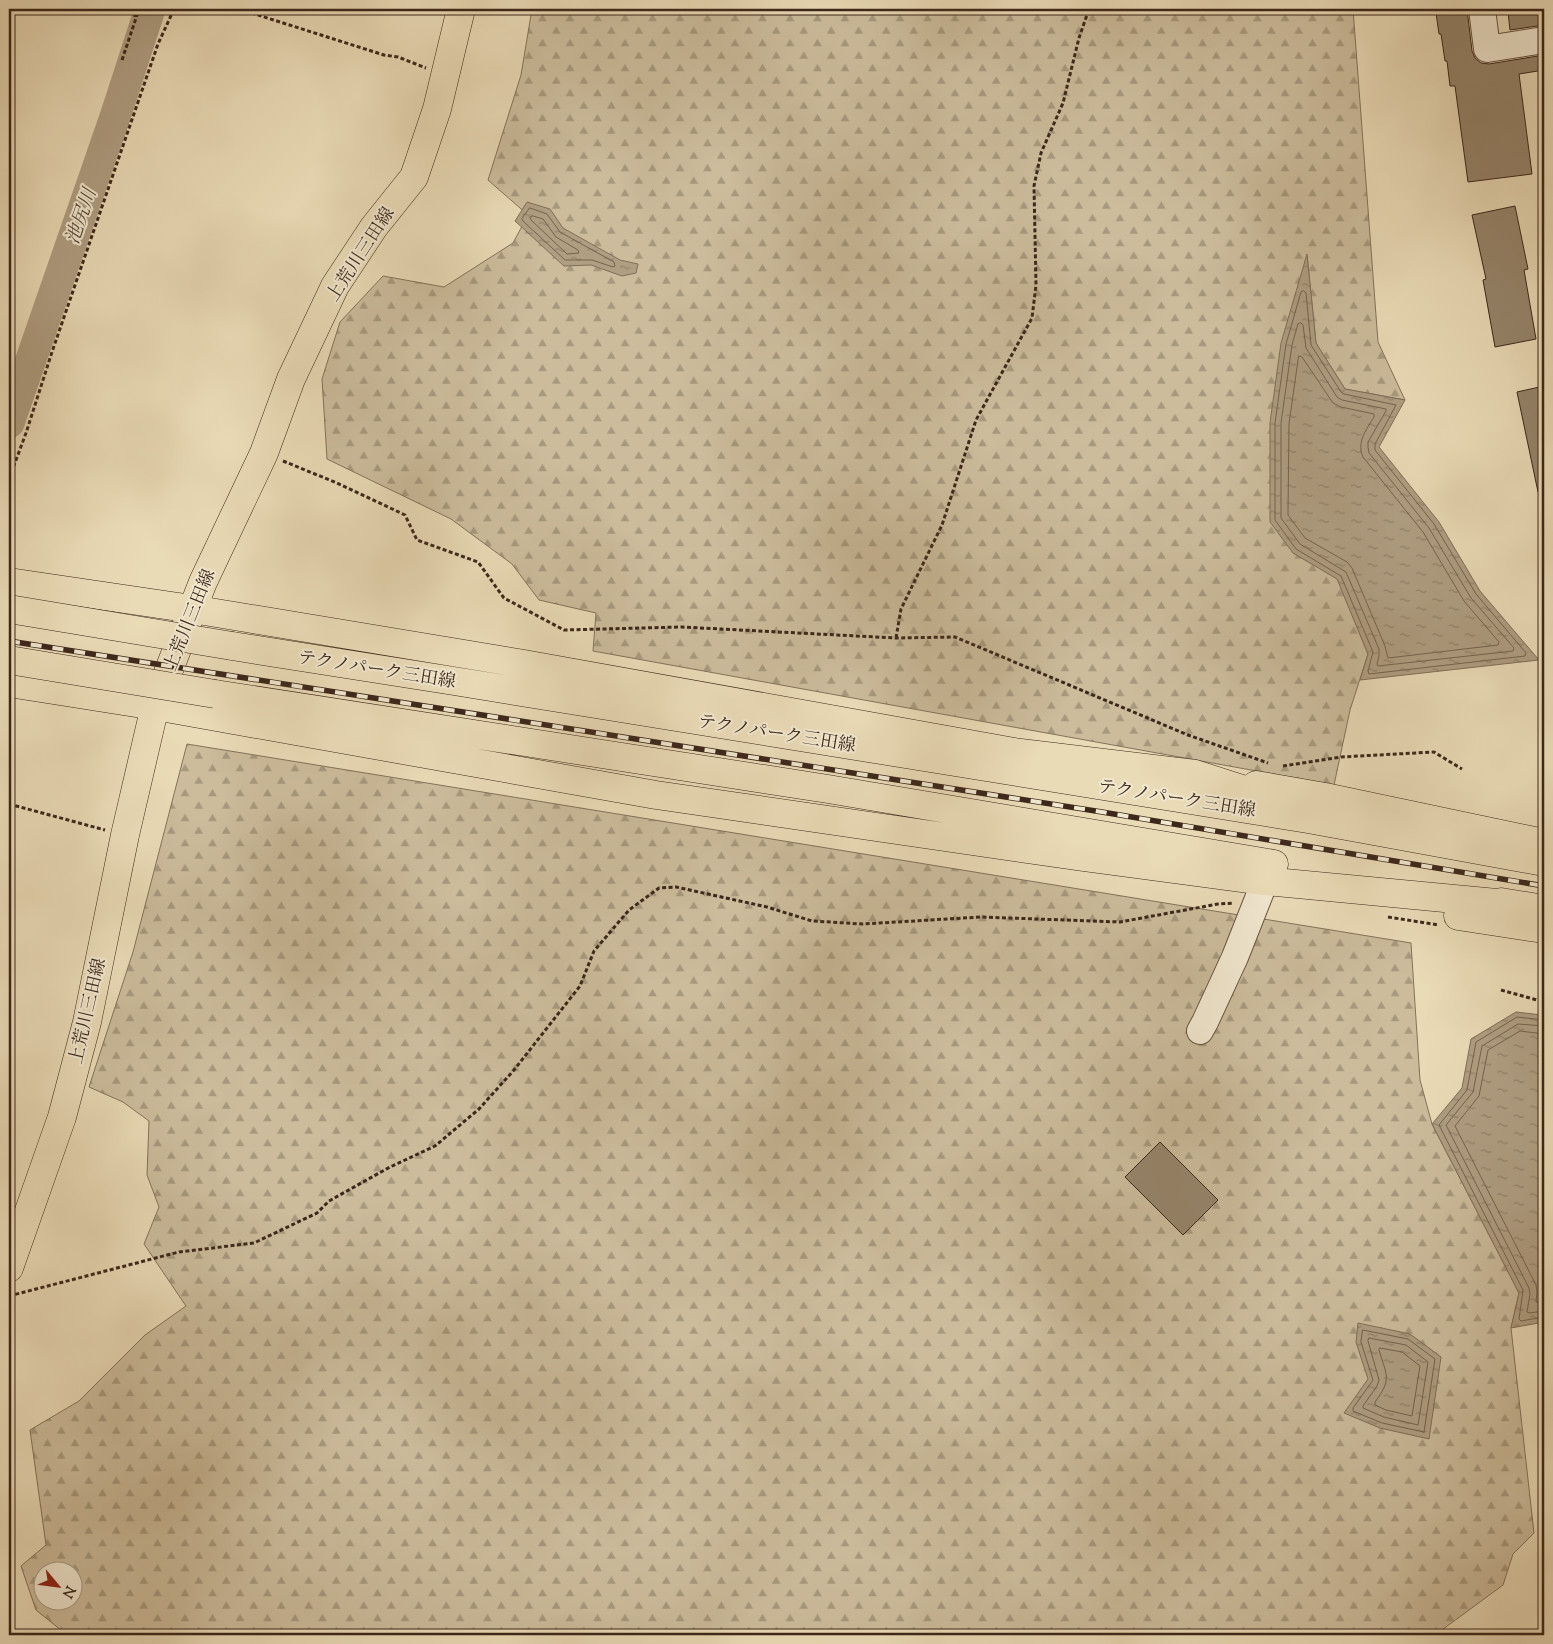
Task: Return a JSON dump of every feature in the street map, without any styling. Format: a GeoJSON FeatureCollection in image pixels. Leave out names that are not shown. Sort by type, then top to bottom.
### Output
{"type":"FeatureCollection","features":[{"type":"Feature","properties":{"kind":"main road","name":"上荒川三田線"},"geometry":{"type":"LineString","coordinates":[[9,1268],[62,1117],[86,1022],[125,835],[155,706],[203,582],[264,453],[292,379],[335,286],[374,227],[414,177],[437,109],[460,9]]}},
{"type":"Feature","properties":{"kind":"main road"},"geometry":{"type":"LineString","coordinates":[[9,582],[192,609],[524,664],[1014,752],[1195,774],[1279,789],[1544,843]]}},
{"type":"Feature","properties":{"kind":"main road","name":"テクノパーク三田線"},"geometry":{"type":"LineString","coordinates":[[9,609],[1308,819],[1544,862]]}},
{"type":"Feature","properties":{"kind":"main road"},"geometry":{"type":"LineString","coordinates":[[9,660],[214,694],[819,788],[1531,907]]}},
{"type":"Feature","properties":{"kind":"main road"},"geometry":{"type":"LineString","coordinates":[[9,683],[155,706],[656,795],[1093,858],[1267,887],[1544,929]]}},
{"type":"Feature","properties":{"kind":"main road"},"geometry":{"type":"LineString","coordinates":[[1195,774],[1270,798],[1308,819]]}},
{"type":"Feature","properties":{"kind":"main road"},"geometry":{"type":"LineString","coordinates":[[1267,887],[1531,907]]}},
{"type":"Feature","properties":{"kind":"street"},"geometry":{"type":"LineString","coordinates":[[1482,9],[1487,49],[1544,40]]}},
{"type":"Feature","properties":{"kind":"street"},"geometry":{"type":"LineString","coordinates":[[1200,1031],[1267,887]]}},
{"type":"Feature","properties":{"kind":"path"},"geometry":{"type":"LineString","coordinates":[[122,60],[137,9]]}},
{"type":"Feature","properties":{"kind":"path"},"geometry":{"type":"LineString","coordinates":[[9,479],[26,434],[52,352],[158,44],[174,9]]}},
{"type":"Feature","properties":{"kind":"path"},"geometry":{"type":"LineString","coordinates":[[239,9],[384,55],[398,57],[445,76]]}},
{"type":"Feature","properties":{"kind":"path"},"geometry":{"type":"LineString","coordinates":[[896,638],[901,609],[942,525],[976,420],[1032,318],[1036,285],[1034,186],[1041,153],[1063,102],[1079,38],[1089,9]]}},
{"type":"Feature","properties":{"kind":"path"},"geometry":{"type":"LineString","coordinates":[[264,453],[337,483],[405,515],[417,540],[478,562],[504,598],[564,630],[682,627],[896,638],[955,637],[1188,736],[1270,764]]}},
{"type":"Feature","properties":{"kind":"path"},"geometry":{"type":"LineString","coordinates":[[1279,789],[1279,767],[1341,757],[1434,752],[1462,769]]}},
{"type":"Feature","properties":{"kind":"path"},"geometry":{"type":"LineString","coordinates":[[9,804],[125,835]]}},
{"type":"Feature","properties":{"kind":"path"},"geometry":{"type":"LineString","coordinates":[[9,1296],[178,1252],[254,1243],[317,1213],[329,1201],[390,1167],[435,1146],[479,1109],[508,1076],[580,986],[594,952],[629,910],[659,888],[676,887],[767,907],[812,921],[863,924],[981,917],[1120,922],[1218,904],[1243,902],[1267,887]]}},
{"type":"Feature","properties":{"kind":"path"},"geometry":{"type":"LineString","coordinates":[[1502,990],[1544,1002]]}},
{"type":"Feature","properties":{"kind":"green space"},"geometry":{"type":"Polygon","coordinates":[[[532,9],[1353,9],[1378,342],[1405,400],[1345,389],[1316,343],[1307,256],[1293,553],[1337,578],[1368,654],[1350,710],[1334,785],[593,651],[596,613],[539,600],[512,564],[451,519],[327,459],[322,379],[340,322],[383,276],[444,287],[513,243],[528,215],[488,180],[521,75],[532,9]]]}},
{"type":"Feature","properties":{"kind":"green space"},"geometry":{"type":"Polygon","coordinates":[[[187,744],[1411,943],[1420,1080],[1432,1124],[1519,1293],[1511,1328],[1534,1533],[1513,1554],[1503,1585],[1435,1635],[67,1635],[38,1612],[82,1612],[82,1562],[32,1562],[32,1598],[21,1566],[46,1545],[30,1430],[79,1401],[145,1335],[186,1306],[144,1244],[159,1207],[147,1175],[149,1121],[123,1102],[89,1087],[133,952],[187,744]]]}},
{"type":"Feature","properties":{"kind":"water"},"geometry":{"type":"Polygon","coordinates":[[[527,202],[550,209],[563,228],[620,260],[638,264],[636,273],[622,276],[591,265],[564,266],[515,221],[527,202]]]}},
{"type":"Feature","properties":{"kind":"water"},"geometry":{"type":"Polygon","coordinates":[[[1307,254],[1316,343],[1345,389],[1405,400],[1379,447],[1439,522],[1480,591],[1539,660],[1360,680],[1368,654],[1337,579],[1293,553],[1270,522],[1270,423],[1281,343],[1307,254]]]}},
{"type":"Feature","properties":{"kind":"water"},"geometry":{"type":"Polygon","coordinates":[[[1516,1012],[1542,1015],[1544,1041],[1544,1322],[1511,1328],[1519,1293],[1432,1124],[1462,1088],[1471,1039],[1516,1012]]]}},
{"type":"Feature","properties":{"kind":"water"},"geometry":{"type":"Polygon","coordinates":[[[1358,1323],[1410,1334],[1441,1357],[1429,1439],[1380,1428],[1344,1413],[1368,1379],[1356,1342],[1358,1323]]]}},
{"type":"Feature","properties":{"kind":"building"},"geometry":{"type":"Polygon","coordinates":[[[1467,9],[1472,51],[1475,58],[1481,63],[1489,64],[1544,55],[1544,70],[1519,74],[1532,174],[1468,182],[1455,86],[1450,86],[1447,61],[1445,61],[1436,13],[1467,9]]]}},
{"type":"Feature","properties":{"kind":"building"},"geometry":{"type":"Polygon","coordinates":[[[1544,9],[1544,25],[1510,30],[1508,12],[1544,9]]]}},
{"type":"Feature","properties":{"kind":"building"},"geometry":{"type":"Polygon","coordinates":[[[1515,206],[1528,269],[1524,270],[1536,339],[1495,347],[1483,280],[1486,279],[1472,215],[1515,206]]]}},
{"type":"Feature","properties":{"kind":"building"},"geometry":{"type":"Polygon","coordinates":[[[1544,386],[1544,492],[1538,492],[1517,392],[1544,386]]]}},
{"type":"Feature","properties":{"kind":"building"},"geometry":{"type":"Polygon","coordinates":[[[1160,1142],[1218,1200],[1183,1235],[1125,1177],[1160,1142]]]}},
{"type":"Feature","properties":{"kind":"waterway","name":"池尻川"},"geometry":{"type":"LineString","coordinates":[[9,423],[116,114],[150,9]]}},
{"type":"Feature","properties":{"kind":"railway"},"geometry":{"type":"LineString","coordinates":[[9,641],[1102,812],[1544,886]]}}]}
